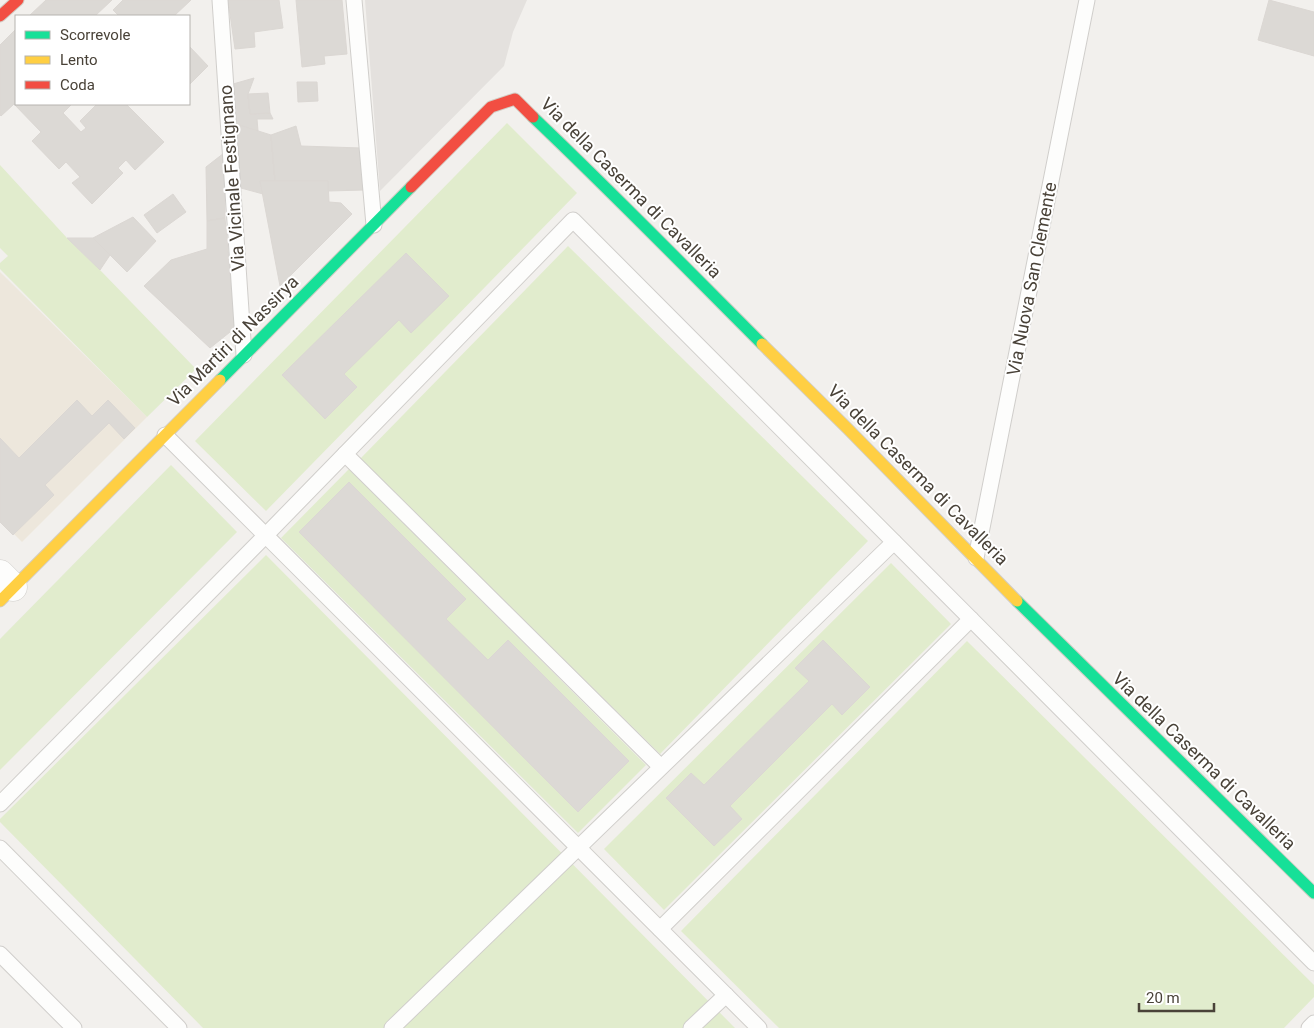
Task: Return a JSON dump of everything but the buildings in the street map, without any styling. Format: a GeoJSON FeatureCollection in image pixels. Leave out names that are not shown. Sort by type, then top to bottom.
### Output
{"type":"FeatureCollection","features":[{"type":"Feature","properties":{"kind":"street"},"geometry":{"type":"LineString","coordinates":[[0,16],[18,0]]}},
{"type":"Feature","properties":{"kind":"street","name":"Via della Caserma di Cavalleria"},"geometry":{"type":"LineString","coordinates":[[491,107],[515,99],[544,125],[1046,630],[1314,893]]}},
{"type":"Feature","properties":{"kind":"street","name":"Via Martiri di Nassirya"},"geometry":{"type":"LineString","coordinates":[[4,587],[165,435],[491,107]]}},
{"type":"Feature","properties":{"kind":"lane","name":"Via Vicinale Festignano"},"geometry":{"type":"LineString","coordinates":[[220,0],[244,356]]}},
{"type":"Feature","properties":{"kind":"lane"},"geometry":{"type":"LineString","coordinates":[[354,0],[374,225]]}},
{"type":"Feature","properties":{"kind":"lane","name":"Via Nuova San Clemente"},"geometry":{"type":"LineString","coordinates":[[976,558],[1087,0]]}},
{"type":"Feature","properties":{"kind":"lane"},"geometry":{"type":"LineString","coordinates":[[0,804],[573,220],[1314,963]]}},
{"type":"Feature","properties":{"kind":"lane"},"geometry":{"type":"LineString","coordinates":[[165,435],[759,1028]]}},
{"type":"Feature","properties":{"kind":"lane"},"geometry":{"type":"LineString","coordinates":[[344,454],[661,767]]}},
{"type":"Feature","properties":{"kind":"lane"},"geometry":{"type":"LineString","coordinates":[[392,1028],[894,542]]}},
{"type":"Feature","properties":{"kind":"lane"},"geometry":{"type":"LineString","coordinates":[[660,929],[971,619]]}},
{"type":"Feature","properties":{"kind":"lane"},"geometry":{"type":"LineString","coordinates":[[0,848],[179,1028]]}},
{"type":"Feature","properties":{"kind":"lane"},"geometry":{"type":"LineString","coordinates":[[0,954],[74,1028]]}},
{"type":"Feature","properties":{"kind":"lane"},"geometry":{"type":"LineString","coordinates":[[691,1028],[726,995]]}},
{"type":"Feature","properties":{"kind":"lane"},"geometry":{"type":"LineString","coordinates":[[1309,1028],[1314,1024]]}},
{"type":"Feature","properties":{"kind":"shaded area"},"geometry":{"type":"Polygon","coordinates":[[[365,0],[527,0],[513,32],[504,66],[380,191],[365,0]]]}},
{"type":"Feature","properties":{"kind":"shaded area"},"geometry":{"type":"Polygon","coordinates":[[[0,272],[147,417],[22,542],[0,520],[0,272]]]}},
{"type":"Feature","properties":{"kind":"green space"},"geometry":{"type":"Polygon","coordinates":[[[507,123],[577,193],[266,511],[195,441],[507,123]]]}},
{"type":"Feature","properties":{"kind":"green space"},"geometry":{"type":"Polygon","coordinates":[[[0,165],[67,238],[196,369],[147,417],[0,269],[0,263],[8,256],[0,248],[0,165]]]}},
{"type":"Feature","properties":{"kind":"green space"},"geometry":{"type":"Polygon","coordinates":[[[568,246],[868,541],[660,754],[360,459],[568,246]]]}},
{"type":"Feature","properties":{"kind":"green space"},"geometry":{"type":"Polygon","coordinates":[[[171,465],[237,532],[0,770],[0,639],[171,465]]]}},
{"type":"Feature","properties":{"kind":"green space"},"geometry":{"type":"Polygon","coordinates":[[[349,469],[646,765],[578,833],[281,538],[349,469]]]}},
{"type":"Feature","properties":{"kind":"green space"},"geometry":{"type":"Polygon","coordinates":[[[266,555],[735,1028],[203,1028],[0,822],[0,819],[266,555]]]}},
{"type":"Feature","properties":{"kind":"green space"},"geometry":{"type":"Polygon","coordinates":[[[891,563],[951,624],[664,910],[604,849],[891,563]]]}},
{"type":"Feature","properties":{"kind":"green space"},"geometry":{"type":"Polygon","coordinates":[[[967,641],[1314,985],[1314,997],[1284,1028],[779,1028],[681,931],[967,641]]]}},
{"type":"Feature","properties":{"kind":"traffic: fast"},"geometry":{"type":"LineString","coordinates":[[533,117],[620,201],[762,344]]}},
{"type":"Feature","properties":{"kind":"traffic: fast"},"geometry":{"type":"LineString","coordinates":[[220,380],[411,187]]}},
{"type":"Feature","properties":{"kind":"traffic: fast"},"geometry":{"type":"LineString","coordinates":[[1017,601],[1314,893]]}},
{"type":"Feature","properties":{"kind":"traffic: slow"},"geometry":{"type":"LineString","coordinates":[[762,344],[1017,601]]}},
{"type":"Feature","properties":{"kind":"traffic: slow"},"geometry":{"type":"LineString","coordinates":[[0,601],[220,380]]}},
{"type":"Feature","properties":{"kind":"traffic: jam"},"geometry":{"type":"LineString","coordinates":[[0,16],[18,0]]}},
{"type":"Feature","properties":{"kind":"traffic: jam"},"geometry":{"type":"LineString","coordinates":[[411,187],[491,107],[515,99],[533,117]]}}]}
